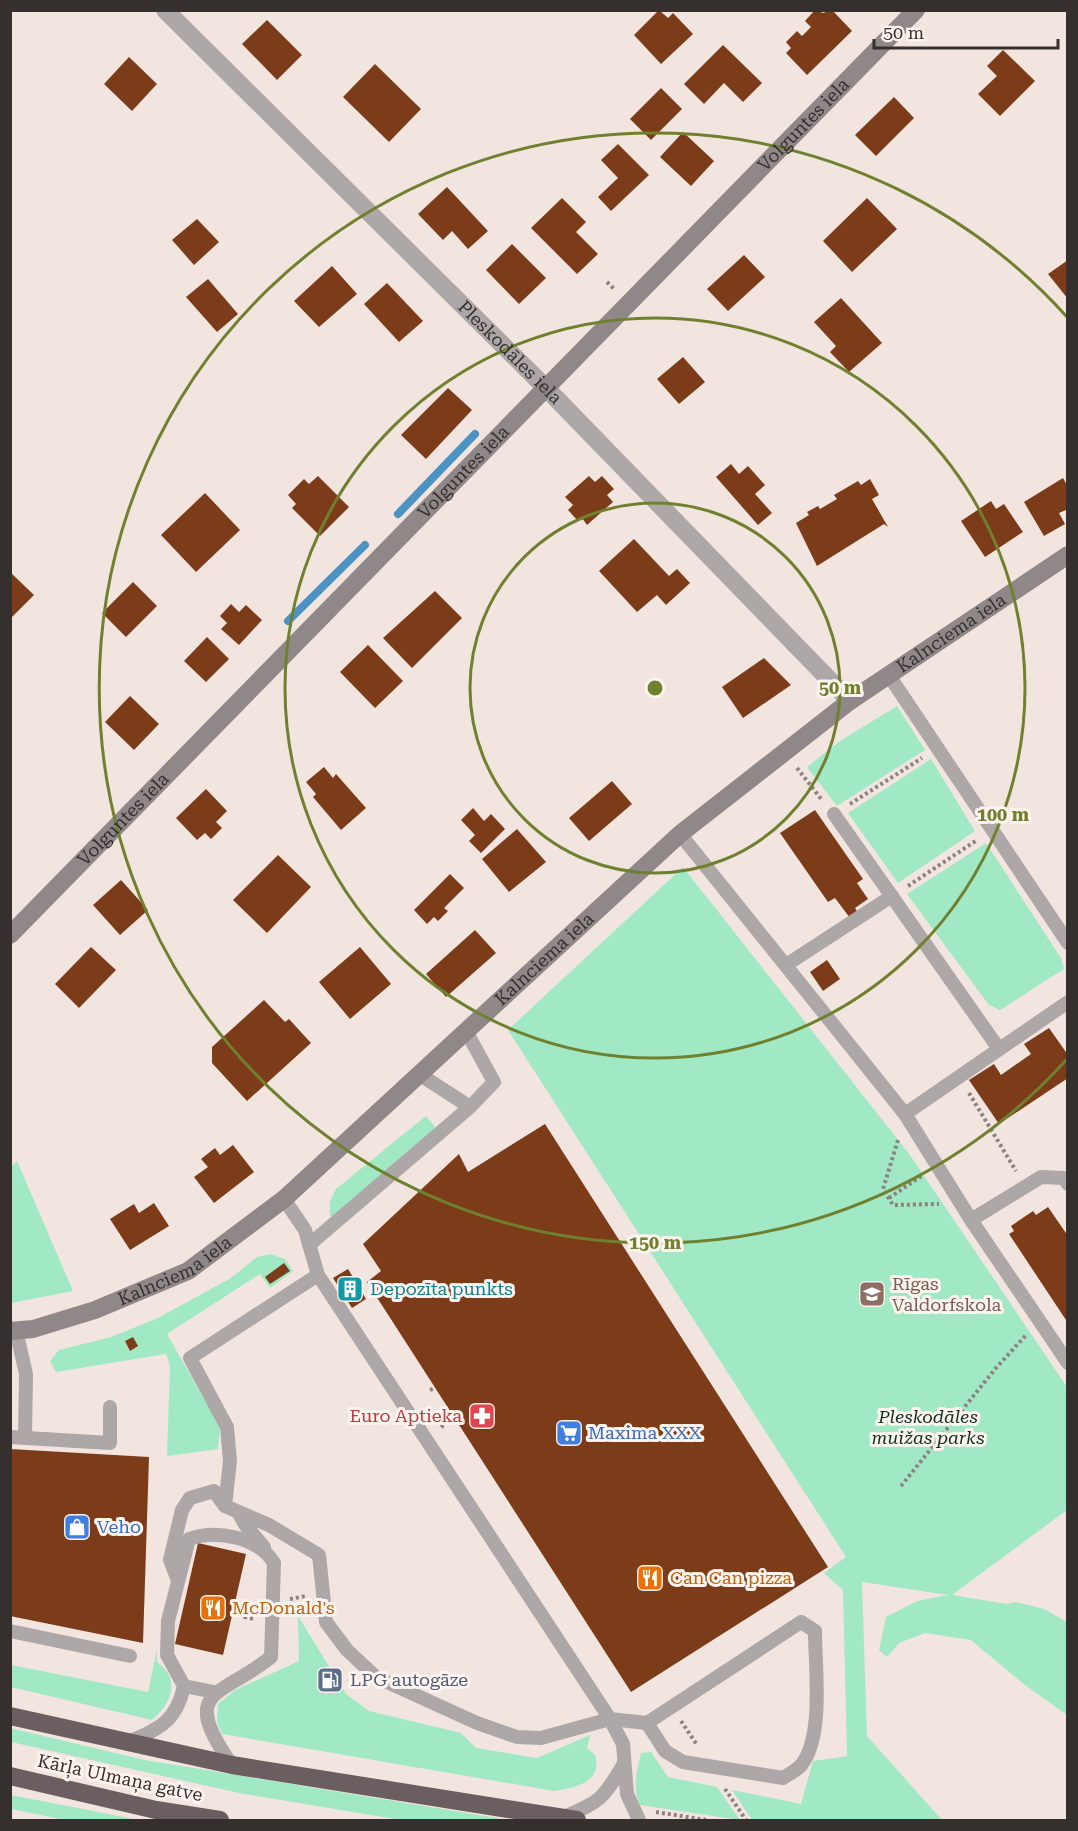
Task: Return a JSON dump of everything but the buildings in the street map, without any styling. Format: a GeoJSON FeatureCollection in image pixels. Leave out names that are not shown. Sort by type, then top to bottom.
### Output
{"type":"FeatureCollection","features":[{"type":"Feature","properties":{"kind":"highway"},"geometry":{"type":"LineString","coordinates":[[10,1716],[232,1765],[570,1819]]}},
{"type":"Feature","properties":{"kind":"highway","name":"Kārļa Ulmaņa gatve"},"geometry":{"type":"LineString","coordinates":[[10,1776],[156,1810],[220,1821]]}},
{"type":"Feature","properties":{"kind":"street","name":"Pleskodāles iela"},"geometry":{"type":"LineString","coordinates":[[165,10],[547,389],[850,701]]}},
{"type":"Feature","properties":{"kind":"street","name":"Volguntes iela"},"geometry":{"type":"LineString","coordinates":[[10,935],[916,10]]}},
{"type":"Feature","properties":{"kind":"street","name":"Kalnciema iela"},"geometry":{"type":"LineString","coordinates":[[13,1331],[33,1329],[95,1310],[188,1271],[284,1199],[680,834],[850,701],[890,677],[1068,555]]}},
{"type":"Feature","properties":{"kind":"lane"},"geometry":{"type":"LineString","coordinates":[[890,677],[1068,943]]}},
{"type":"Feature","properties":{"kind":"lane"},"geometry":{"type":"LineString","coordinates":[[834,814],[999,1049]]}},
{"type":"Feature","properties":{"kind":"lane"},"geometry":{"type":"LineString","coordinates":[[680,834],[905,1114],[970,1220],[1068,1363]]}},
{"type":"Feature","properties":{"kind":"lane"},"geometry":{"type":"LineString","coordinates":[[786,965],[892,896]]}},
{"type":"Feature","properties":{"kind":"lane"},"geometry":{"type":"LineString","coordinates":[[905,1114],[1068,1002]]}},
{"type":"Feature","properties":{"kind":"lane"},"geometry":{"type":"LineString","coordinates":[[309,1245],[470,1107],[494,1082],[466,1031]]}},
{"type":"Feature","properties":{"kind":"lane"},"geometry":{"type":"LineString","coordinates":[[419,1074],[470,1107]]}},
{"type":"Feature","properties":{"kind":"lane"},"geometry":{"type":"LineString","coordinates":[[970,1220],[1041,1177],[1064,1178],[1068,1184]]}},
{"type":"Feature","properties":{"kind":"lane"},"geometry":{"type":"LineString","coordinates":[[284,1199],[305,1230],[318,1275],[610,1719],[623,1744],[627,1794],[639,1821]]}},
{"type":"Feature","properties":{"kind":"lane"},"geometry":{"type":"LineString","coordinates":[[232,1509],[227,1427],[190,1358],[318,1275]]}},
{"type":"Feature","properties":{"kind":"lane"},"geometry":{"type":"LineString","coordinates":[[13,1331],[26,1374],[25,1438]]}},
{"type":"Feature","properties":{"kind":"lane"},"geometry":{"type":"LineString","coordinates":[[10,1437],[110,1443],[110,1407]]}},
{"type":"Feature","properties":{"kind":"lane"},"geometry":{"type":"LineString","coordinates":[[177,1578],[170,1560],[182,1510],[190,1498],[213,1491],[232,1509],[267,1551],[274,1563],[271,1657],[214,1692],[207,1709],[207,1720],[214,1739],[232,1765]]}},
{"type":"Feature","properties":{"kind":"lane"},"geometry":{"type":"LineString","coordinates":[[232,1509],[269,1525],[319,1555],[326,1622],[347,1650],[376,1677],[477,1722],[517,1737],[541,1738],[610,1719],[647,1723],[801,1622],[815,1631],[816,1711],[810,1750],[801,1766],[783,1778],[683,1762],[665,1751],[647,1723]]}},
{"type":"Feature","properties":{"kind":"lane"},"geometry":{"type":"LineString","coordinates":[[125,1743],[159,1728],[176,1713],[184,1686],[167,1655],[168,1621],[177,1578],[189,1539],[204,1533],[255,1543],[267,1551]]}},
{"type":"Feature","properties":{"kind":"lane"},"geometry":{"type":"LineString","coordinates":[[10,1631],[130,1656]]}},
{"type":"Feature","properties":{"kind":"lane"},"geometry":{"type":"LineString","coordinates":[[184,1686],[214,1692]]}},
{"type":"Feature","properties":{"kind":"lane"},"geometry":{"type":"LineString","coordinates":[[570,1819],[598,1802],[609,1790],[623,1765]]}},
{"type":"Feature","properties":{"kind":"path"},"geometry":{"type":"LineString","coordinates":[[795,766],[834,814],[938,747]]}},
{"type":"Feature","properties":{"kind":"path"},"geometry":{"type":"LineString","coordinates":[[892,896],[993,830]]}},
{"type":"Feature","properties":{"kind":"path"},"geometry":{"type":"LineString","coordinates":[[959,1077],[1026,1186]]}},
{"type":"Feature","properties":{"kind":"path"},"geometry":{"type":"LineString","coordinates":[[905,1114],[883,1190],[894,1205],[961,1204]]}},
{"type":"Feature","properties":{"kind":"path"},"geometry":{"type":"LineString","coordinates":[[889,1198],[937,1166]]}},
{"type":"Feature","properties":{"kind":"path"},"geometry":{"type":"LineString","coordinates":[[901,1486],[996,1368],[1040,1321]]}},
{"type":"Feature","properties":{"kind":"path"},"geometry":{"type":"LineString","coordinates":[[436,1430],[450,1420]]}},
{"type":"Feature","properties":{"kind":"path"},"geometry":{"type":"LineString","coordinates":[[273,1599],[298,1599],[322,1592]]}},
{"type":"Feature","properties":{"kind":"path"},"geometry":{"type":"LineString","coordinates":[[234,1605],[244,1609],[245,1617],[262,1620]]}},
{"type":"Feature","properties":{"kind":"green space"},"geometry":{"type":"Polygon","coordinates":[[[897,706],[925,750],[837,806],[807,767],[840,741],[897,706]]]}},
{"type":"Feature","properties":{"kind":"green space"},"geometry":{"type":"Polygon","coordinates":[[[931,759],[975,831],[898,883],[848,813],[931,759]]]}},
{"type":"Feature","properties":{"kind":"green space"},"geometry":{"type":"Polygon","coordinates":[[[986,843],[1061,958],[1064,969],[1000,1010],[989,1005],[907,894],[986,843]]]}},
{"type":"Feature","properties":{"kind":"green space","name":"Pleskodāles muižas parks"},"geometry":{"type":"Polygon","coordinates":[[[683,867],[910,1155],[1067,1387],[1067,1510],[952,1595],[1007,1604],[1016,1602],[1044,1609],[1067,1622],[1067,1715],[1025,1685],[971,1640],[925,1633],[899,1643],[887,1657],[879,1650],[886,1617],[917,1601],[948,1595],[862,1582],[867,1736],[942,1820],[752,1820],[732,1790],[801,1804],[813,1761],[847,1756],[843,1590],[824,1573],[846,1557],[508,1030],[683,867]]]}},
{"type":"Feature","properties":{"kind":"green space"},"geometry":{"type":"Polygon","coordinates":[[[426,1116],[440,1133],[337,1223],[330,1215],[330,1201],[336,1189],[426,1116]]]}},
{"type":"Feature","properties":{"kind":"green space"},"geometry":{"type":"Polygon","coordinates":[[[17,1161],[73,1291],[11,1303],[10,1168],[17,1161]]]}},
{"type":"Feature","properties":{"kind":"green space"},"geometry":{"type":"Polygon","coordinates":[[[270,1254],[285,1259],[293,1271],[270,1288],[260,1274],[167,1334],[220,1427],[218,1449],[167,1456],[170,1366],[166,1354],[56,1372],[50,1361],[59,1350],[111,1337],[158,1318],[231,1278],[257,1257],[270,1254]]]}},
{"type":"Feature","properties":{"kind":"green space"},"geometry":{"type":"Polygon","coordinates":[[[298,1616],[346,1694],[369,1711],[461,1733],[476,1748],[537,1758],[590,1735],[587,1748],[595,1755],[595,1772],[591,1778],[578,1786],[554,1791],[222,1734],[217,1722],[218,1704],[235,1690],[299,1661],[298,1616]]]}},
{"type":"Feature","properties":{"kind":"green space"},"geometry":{"type":"Polygon","coordinates":[[[157,1649],[157,1662],[169,1676],[171,1692],[164,1707],[152,1720],[11,1687],[11,1665],[148,1692],[157,1649]]]}},
{"type":"Feature","properties":{"kind":"green space"},"geometry":{"type":"Polygon","coordinates":[[[10,1728],[145,1760],[509,1820],[401,1820],[239,1793],[11,1742],[10,1728]]]}},
{"type":"Feature","properties":{"kind":"green space"},"geometry":{"type":"Polygon","coordinates":[[[651,1752],[668,1777],[717,1787],[740,1820],[640,1805],[636,1785],[638,1766],[641,1753],[651,1752]]]}},
{"type":"Feature","properties":{"kind":"green space"},"geometry":{"type":"Polygon","coordinates":[[[11,1795],[139,1820],[65,1820],[11,1809],[11,1795]]]}},
{"type":"Feature","properties":{"kind":"waterway"},"geometry":{"type":"LineString","coordinates":[[398,514],[475,434]]}},
{"type":"Feature","properties":{"kind":"waterway"},"geometry":{"type":"LineString","coordinates":[[288,621],[365,545]]}},
{"type":"Feature","properties":{"kind":"place","name":"Depozīta punkts"},"geometry":{"type":"Point","coordinates":[350,1289]}},
{"type":"Feature","properties":{"kind":"place","name":"Rīgas Valdorfskola"},"geometry":{"type":"Point","coordinates":[872,1294]}},
{"type":"Feature","properties":{"kind":"place","name":"Euro Aptieka"},"geometry":{"type":"Point","coordinates":[482,1416]}},
{"type":"Feature","properties":{"kind":"place","name":"Maxima XXX"},"geometry":{"type":"Point","coordinates":[569,1433]}},
{"type":"Feature","properties":{"kind":"place","name":"Veho"},"geometry":{"type":"Point","coordinates":[77,1527]}},
{"type":"Feature","properties":{"kind":"place","name":"Can Can pizza"},"geometry":{"type":"Point","coordinates":[650,1578]}},
{"type":"Feature","properties":{"kind":"place","name":"McDonald's"},"geometry":{"type":"Point","coordinates":[213,1608]}},
{"type":"Feature","properties":{"kind":"place","name":"LPG autogāze"},"geometry":{"type":"Point","coordinates":[330,1680]}}]}
